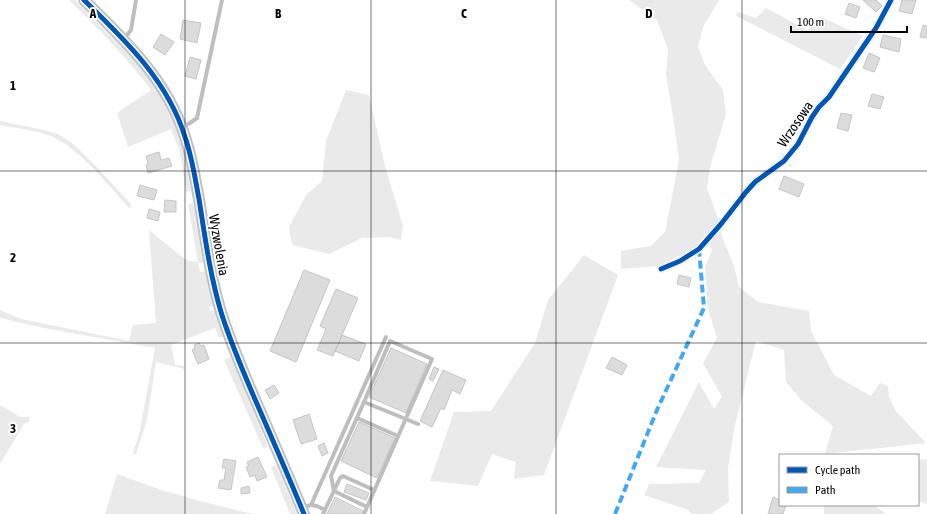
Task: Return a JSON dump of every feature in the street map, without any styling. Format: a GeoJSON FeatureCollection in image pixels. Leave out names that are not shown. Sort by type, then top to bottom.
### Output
{"type":"FeatureCollection","features":[{"type":"Feature","properties":{"kind":"street","name":"Wyzwolenia"},"geometry":{"type":"LineString","coordinates":[[84,0],[124,40],[145,64],[160,84],[182,127],[192,162],[208,258],[221,312],[236,352],[306,509]]}},
{"type":"Feature","properties":{"kind":"street","name":"Wrzosowa"},"geometry":{"type":"LineString","coordinates":[[660,270],[680,261],[699,249],[755,182],[784,161],[798,144],[812,117],[829,97],[876,28],[891,0]]}},
{"type":"Feature","properties":{"kind":"lane"},"geometry":{"type":"LineString","coordinates":[[124,40],[131,30],[136,0]]}},
{"type":"Feature","properties":{"kind":"lane"},"geometry":{"type":"LineString","coordinates":[[182,127],[197,118],[222,0]]}},
{"type":"Feature","properties":{"kind":"lane"},"geometry":{"type":"LineString","coordinates":[[306,509],[386,337]]}},
{"type":"Feature","properties":{"kind":"lane"},"geometry":{"type":"LineString","coordinates":[[334,491],[331,476],[390,341],[432,360],[364,514]]}},
{"type":"Feature","properties":{"kind":"lane"},"geometry":{"type":"LineString","coordinates":[[364,402],[418,424]]}},
{"type":"Feature","properties":{"kind":"lane"},"geometry":{"type":"LineString","coordinates":[[357,418],[398,436]]}},
{"type":"Feature","properties":{"kind":"lane"},"geometry":{"type":"LineString","coordinates":[[306,509],[317,506],[324,512],[340,478],[343,476],[374,490]]}},
{"type":"Feature","properties":{"kind":"lane"},"geometry":{"type":"LineString","coordinates":[[334,491],[367,506]]}},
{"type":"Feature","properties":{"kind":"shaded area"},"geometry":{"type":"Polygon","coordinates":[[[69,0],[75,0],[120,45],[137,63],[157,90],[177,130],[185,156],[191,191],[186,192],[180,152],[171,129],[128,147],[117,113],[151,90],[112,44],[69,0]]]}},
{"type":"Feature","properties":{"kind":"shaded area"},"geometry":{"type":"Polygon","coordinates":[[[629,0],[719,0],[703,27],[698,47],[705,65],[723,90],[726,114],[710,167],[707,188],[718,219],[723,239],[734,266],[739,287],[758,302],[809,311],[811,331],[834,375],[871,396],[880,383],[888,386],[889,397],[895,410],[926,443],[825,454],[833,426],[801,400],[786,382],[784,350],[756,341],[734,429],[728,469],[729,502],[711,514],[691,514],[688,510],[644,495],[649,484],[699,483],[706,470],[656,467],[699,382],[714,409],[722,397],[703,363],[717,338],[708,309],[705,267],[712,250],[705,235],[695,248],[659,266],[621,269],[621,251],[651,246],[665,232],[679,160],[666,74],[668,49],[657,20],[629,0]]]}},
{"type":"Feature","properties":{"kind":"shaded area"},"geometry":{"type":"Polygon","coordinates":[[[766,8],[809,31],[821,17],[863,36],[840,69],[736,16],[737,12],[756,18],[766,8]]]}},
{"type":"Feature","properties":{"kind":"shaded area"},"geometry":{"type":"Polygon","coordinates":[[[346,90],[369,95],[385,166],[403,226],[401,240],[389,237],[362,238],[329,254],[292,245],[289,227],[306,195],[322,181],[326,141],[346,90]]]}},
{"type":"Feature","properties":{"kind":"shaded area"},"geometry":{"type":"Polygon","coordinates":[[[0,121],[58,134],[72,143],[131,204],[130,209],[86,161],[67,145],[51,136],[29,130],[0,125],[0,121]]]}},
{"type":"Feature","properties":{"kind":"shaded area"},"geometry":{"type":"Polygon","coordinates":[[[193,203],[203,263],[198,263],[200,272],[205,272],[213,306],[209,307],[210,311],[214,310],[223,336],[219,338],[215,328],[171,345],[175,365],[184,366],[184,369],[156,362],[147,420],[136,454],[134,455],[133,452],[139,435],[155,348],[44,328],[0,318],[0,310],[21,319],[129,341],[133,325],[156,323],[149,230],[186,260],[198,262],[188,204],[193,203]]]}},
{"type":"Feature","properties":{"kind":"shaded area"},"geometry":{"type":"Polygon","coordinates":[[[584,255],[618,275],[544,475],[514,479],[516,462],[492,454],[478,486],[430,481],[454,412],[491,411],[535,343],[548,300],[584,255]]]}},
{"type":"Feature","properties":{"kind":"shaded area"},"geometry":{"type":"Polygon","coordinates":[[[231,357],[268,447],[263,448],[224,360],[231,357]]]}},
{"type":"Feature","properties":{"kind":"shaded area"},"geometry":{"type":"Polygon","coordinates":[[[0,405],[20,417],[29,417],[30,421],[24,424],[0,464],[0,405]]]}},
{"type":"Feature","properties":{"kind":"shaded area"},"geometry":{"type":"Polygon","coordinates":[[[927,459],[927,504],[919,501],[919,460],[927,459]]]}},
{"type":"Feature","properties":{"kind":"shaded area"},"geometry":{"type":"Polygon","coordinates":[[[276,465],[297,514],[290,514],[271,467],[276,465]]]}},
{"type":"Feature","properties":{"kind":"shaded area"},"geometry":{"type":"Polygon","coordinates":[[[117,474],[161,490],[253,514],[105,514],[117,474]]]}},
{"type":"Feature","properties":{"kind":"shaded area"},"geometry":{"type":"Polygon","coordinates":[[[824,506],[875,506],[886,514],[824,514],[824,506]]]}},
{"type":"Feature","properties":{"kind":"building"},"geometry":{"type":"Polygon","coordinates":[[[863,0],[876,0],[882,6],[876,12],[863,0]]]}},
{"type":"Feature","properties":{"kind":"building"},"geometry":{"type":"Polygon","coordinates":[[[902,0],[916,0],[912,14],[899,11],[902,0]]]}},
{"type":"Feature","properties":{"kind":"building"},"geometry":{"type":"Polygon","coordinates":[[[849,3],[860,7],[856,18],[845,14],[849,3]]]}},
{"type":"Feature","properties":{"kind":"building"},"geometry":{"type":"Polygon","coordinates":[[[183,20],[201,23],[197,43],[180,39],[183,20]]]}},
{"type":"Feature","properties":{"kind":"building"},"geometry":{"type":"Polygon","coordinates":[[[923,25],[927,26],[927,38],[920,37],[923,25]]]}},
{"type":"Feature","properties":{"kind":"building"},"geometry":{"type":"Polygon","coordinates":[[[161,34],[174,42],[165,55],[153,47],[161,34]]]}},
{"type":"Feature","properties":{"kind":"building"},"geometry":{"type":"Polygon","coordinates":[[[883,35],[901,39],[899,52],[880,47],[883,35]]]}},
{"type":"Feature","properties":{"kind":"building"},"geometry":{"type":"Polygon","coordinates":[[[869,53],[880,58],[874,72],[863,68],[869,53]]]}},
{"type":"Feature","properties":{"kind":"building"},"geometry":{"type":"Polygon","coordinates":[[[190,57],[201,60],[196,79],[185,76],[190,57]]]}},
{"type":"Feature","properties":{"kind":"building"},"geometry":{"type":"Polygon","coordinates":[[[872,94],[884,97],[880,109],[868,106],[872,94]]]}},
{"type":"Feature","properties":{"kind":"building"},"geometry":{"type":"Polygon","coordinates":[[[841,113],[852,115],[848,131],[837,128],[841,113]]]}},
{"type":"Feature","properties":{"kind":"building"},"geometry":{"type":"Polygon","coordinates":[[[159,152],[161,160],[169,158],[172,166],[148,173],[146,156],[159,152]]]}},
{"type":"Feature","properties":{"kind":"building"},"geometry":{"type":"Polygon","coordinates":[[[784,176],[804,184],[799,197],[779,189],[784,176]]]}},
{"type":"Feature","properties":{"kind":"building"},"geometry":{"type":"Polygon","coordinates":[[[140,185],[157,190],[154,200],[137,196],[140,185]]]}},
{"type":"Feature","properties":{"kind":"building"},"geometry":{"type":"Polygon","coordinates":[[[165,200],[176,201],[176,212],[164,212],[165,200]]]}},
{"type":"Feature","properties":{"kind":"building"},"geometry":{"type":"Polygon","coordinates":[[[149,209],[160,212],[158,221],[147,218],[149,209]]]}},
{"type":"Feature","properties":{"kind":"building"},"geometry":{"type":"Polygon","coordinates":[[[304,270],[330,280],[296,362],[270,351],[304,270]]]}},
{"type":"Feature","properties":{"kind":"building"},"geometry":{"type":"Polygon","coordinates":[[[679,275],[691,278],[689,287],[677,284],[679,275]]]}},
{"type":"Feature","properties":{"kind":"building"},"geometry":{"type":"Polygon","coordinates":[[[336,289],[358,298],[333,356],[317,350],[326,329],[320,326],[336,289]]]}},
{"type":"Feature","properties":{"kind":"building"},"geometry":{"type":"Polygon","coordinates":[[[342,335],[366,344],[359,361],[335,351],[342,335]]]}},
{"type":"Feature","properties":{"kind":"building"},"geometry":{"type":"Polygon","coordinates":[[[199,343],[201,346],[204,345],[209,359],[198,364],[192,350],[195,348],[194,345],[199,343]]]}},
{"type":"Feature","properties":{"kind":"building"},"geometry":{"type":"Polygon","coordinates":[[[391,348],[427,364],[406,413],[369,397],[391,348]]]}},
{"type":"Feature","properties":{"kind":"building"},"geometry":{"type":"Polygon","coordinates":[[[612,357],[627,365],[622,375],[606,368],[612,357]]]}},
{"type":"Feature","properties":{"kind":"building"},"geometry":{"type":"Polygon","coordinates":[[[434,367],[439,369],[433,381],[429,379],[434,367]]]}},
{"type":"Feature","properties":{"kind":"building"},"geometry":{"type":"Polygon","coordinates":[[[443,370],[466,380],[460,394],[452,390],[444,410],[441,408],[432,427],[420,421],[443,370]]]}},
{"type":"Feature","properties":{"kind":"building"},"geometry":{"type":"Polygon","coordinates":[[[274,385],[279,393],[270,399],[265,390],[274,385]]]}},
{"type":"Feature","properties":{"kind":"building"},"geometry":{"type":"Polygon","coordinates":[[[309,414],[317,439],[301,444],[293,420],[309,414]]]}},
{"type":"Feature","properties":{"kind":"building"},"geometry":{"type":"Polygon","coordinates":[[[359,422],[395,438],[377,478],[341,461],[359,422]]]}},
{"type":"Feature","properties":{"kind":"building"},"geometry":{"type":"Polygon","coordinates":[[[324,443],[328,453],[322,456],[318,446],[324,443]]]}},
{"type":"Feature","properties":{"kind":"building"},"geometry":{"type":"Polygon","coordinates":[[[258,457],[267,477],[257,481],[255,475],[250,477],[246,467],[249,466],[247,462],[258,457]]]}},
{"type":"Feature","properties":{"kind":"building"},"geometry":{"type":"Polygon","coordinates":[[[224,459],[236,461],[231,490],[218,488],[220,480],[224,480],[226,468],[222,468],[224,459]]]}},
{"type":"Feature","properties":{"kind":"building"},"geometry":{"type":"Polygon","coordinates":[[[347,484],[369,493],[366,500],[344,492],[347,484]]]}},
{"type":"Feature","properties":{"kind":"building"},"geometry":{"type":"Polygon","coordinates":[[[249,486],[250,493],[241,494],[241,488],[249,486]]]}},
{"type":"Feature","properties":{"kind":"building"},"geometry":{"type":"Polygon","coordinates":[[[335,497],[363,511],[362,514],[327,514],[335,497]]]}},
{"type":"Feature","properties":{"kind":"building"},"geometry":{"type":"Polygon","coordinates":[[[773,497],[779,500],[779,506],[786,506],[783,514],[768,514],[773,497]]]}},
{"type":"Feature","properties":{"kind":"marked path"},"geometry":{"type":"LineString","coordinates":[[615,514],[657,410],[704,308],[699,249]]}},
{"type":"Feature","properties":{"kind":"cycle path"},"geometry":{"type":"LineString","coordinates":[[84,0],[115,30],[144,62],[168,98],[177,117],[191,160],[211,270],[217,298],[228,334],[304,514]]}},
{"type":"Feature","properties":{"kind":"cycle path"},"geometry":{"type":"LineString","coordinates":[[661,269],[680,261],[699,249],[755,182],[784,161],[798,144],[812,117],[829,97],[876,28],[891,0]]}}]}
